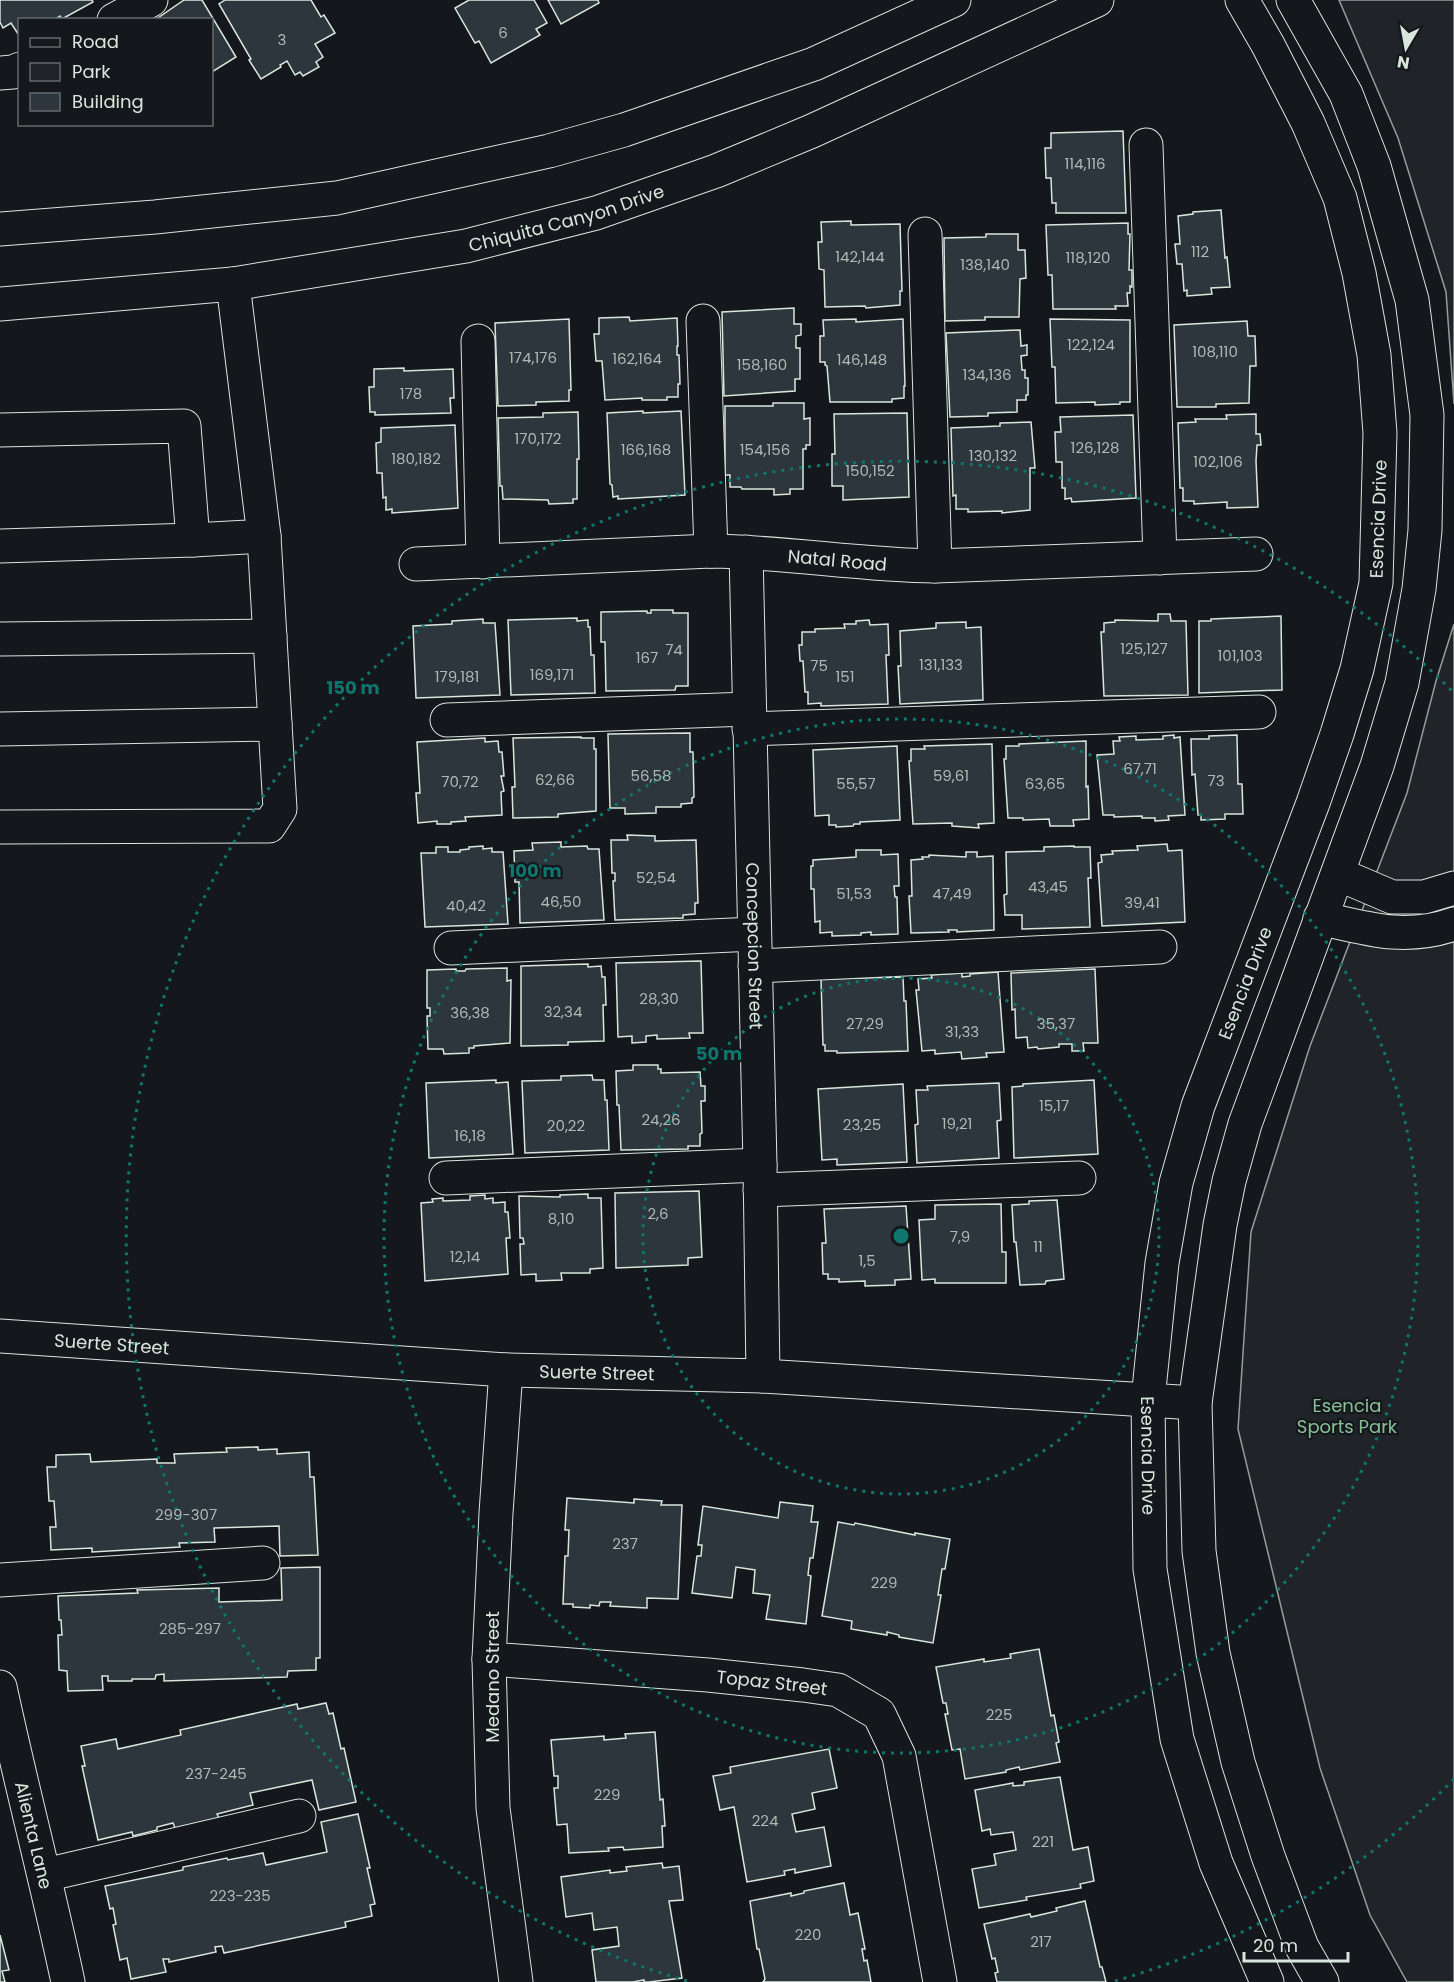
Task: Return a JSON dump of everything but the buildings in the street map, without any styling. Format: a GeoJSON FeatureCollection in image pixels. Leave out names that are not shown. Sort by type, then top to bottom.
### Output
{"type":"FeatureCollection","features":[{"type":"Feature","properties":{"kind":"street"},"geometry":{"type":"LineString","coordinates":[[118,18],[151,0]]}},
{"type":"Feature","properties":{"kind":"street"},"geometry":{"type":"LineString","coordinates":[[0,229],[155,217],[337,198],[549,151],[624,130],[814,64],[954,0]]}},
{"type":"Feature","properties":{"kind":"street","name":"Chiquita Canyon Drive"},"geometry":{"type":"LineString","coordinates":[[0,304],[233,284],[466,246],[596,213],[716,171],[812,131],[1097,0]]}},
{"type":"Feature","properties":{"kind":"street","name":"Esencia Drive"},"geometry":{"type":"LineString","coordinates":[[1242,0],[1308,123],[1340,198],[1359,273],[1374,355],[1380,433],[1376,584],[1357,669],[1337,734],[1198,1106],[1176,1183],[1162,1263],[1148,1399],[1150,1569],[1177,1739],[1216,1863],[1267,1982]]}},
{"type":"Feature","properties":{"kind":"street"},"geometry":{"type":"LineString","coordinates":[[1293,0],[1346,94],[1374,166],[1412,300],[1427,415],[1425,530],[1419,589],[1401,683],[1377,766],[1245,1125],[1229,1181],[1209,1294],[1196,1403],[1199,1551],[1213,1653],[1238,1762],[1268,1856],[1302,1947],[1322,1982]]}},
{"type":"Feature","properties":{"kind":"street"},"geometry":{"type":"LineString","coordinates":[[0,73],[18,70]]}},
{"type":"Feature","properties":{"kind":"street"},"geometry":{"type":"LineString","coordinates":[[1146,145],[1160,558]]}},
{"type":"Feature","properties":{"kind":"street"},"geometry":{"type":"LineString","coordinates":[[925,234],[935,566]]}},
{"type":"Feature","properties":{"kind":"street"},"geometry":{"type":"LineString","coordinates":[[0,827],[269,825],[280,809],[264,536],[233,284]]}},
{"type":"Feature","properties":{"kind":"street"},"geometry":{"type":"LineString","coordinates":[[703,321],[711,551]]}},
{"type":"Feature","properties":{"kind":"street"},"geometry":{"type":"LineString","coordinates":[[478,341],[483,562]]}},
{"type":"Feature","properties":{"kind":"street"},"geometry":{"type":"LineString","coordinates":[[0,430],[184,426],[193,540]]}},
{"type":"Feature","properties":{"kind":"street"},"geometry":{"type":"LineString","coordinates":[[0,546],[264,536]]}},
{"type":"Feature","properties":{"kind":"street","name":"Natal Road"},"geometry":{"type":"LineString","coordinates":[[416,564],[711,551],[746,552],[898,566],[1257,554]]}},
{"type":"Feature","properties":{"kind":"street","name":"Concepcion Street"},"geometry":{"type":"LineString","coordinates":[[746,552],[760,1177],[762,1376]]}},
{"type":"Feature","properties":{"kind":"street"},"geometry":{"type":"LineString","coordinates":[[0,639],[270,636]]}},
{"type":"Feature","properties":{"kind":"street"},"geometry":{"type":"LineString","coordinates":[[447,720],[749,719],[1259,712]]}},
{"type":"Feature","properties":{"kind":"street"},"geometry":{"type":"LineString","coordinates":[[0,729],[275,724]]}},
{"type":"Feature","properties":{"kind":"street"},"geometry":{"type":"LineString","coordinates":[[1338,874],[1392,897],[1424,897],[1454,888]]}},
{"type":"Feature","properties":{"kind":"street"},"geometry":{"type":"LineString","coordinates":[[1320,918],[1405,934],[1435,930],[1454,924]]}},
{"type":"Feature","properties":{"kind":"street"},"geometry":{"type":"LineString","coordinates":[[451,948],[755,950],[1160,947]]}},
{"type":"Feature","properties":{"kind":"street"},"geometry":{"type":"LineString","coordinates":[[446,1178],[1079,1178]]}},
{"type":"Feature","properties":{"kind":"street","name":"Suerte Street"},"geometry":{"type":"LineString","coordinates":[[0,1336],[506,1370],[762,1376],[1196,1403]]}},
{"type":"Feature","properties":{"kind":"street","name":"Medano Street"},"geometry":{"type":"LineString","coordinates":[[506,1370],[489,1659],[494,1808],[516,1982]]}},
{"type":"Feature","properties":{"kind":"street"},"geometry":{"type":"LineString","coordinates":[[0,1580],[263,1563]]}},
{"type":"Feature","properties":{"kind":"street","name":"Topaz Street"},"geometry":{"type":"LineString","coordinates":[[489,1659],[708,1675],[812,1686],[838,1690],[879,1714],[899,1756],[940,1982]]}},
{"type":"Feature","properties":{"kind":"street","name":"Alienta Lane"},"geometry":{"type":"LineString","coordinates":[[0,1687],[9,1772],[45,1875],[68,1982]]}},
{"type":"Feature","properties":{"kind":"street"},"geometry":{"type":"LineString","coordinates":[[45,1875],[299,1816]]}},
{"type":"Feature","properties":{"kind":"green space"},"geometry":{"type":"Polygon","coordinates":[[[1339,0],[1454,0],[1454,404],[1446,292],[1398,138],[1339,0]]]}},
{"type":"Feature","properties":{"kind":"green space","name":"Esencia Sports Park"},"geometry":{"type":"Polygon","coordinates":[[[1454,624],[1454,1982],[1407,1982],[1370,1915],[1320,1768],[1238,1429],[1251,1232],[1310,1046],[1407,793],[1436,681],[1454,624]]]}}]}
